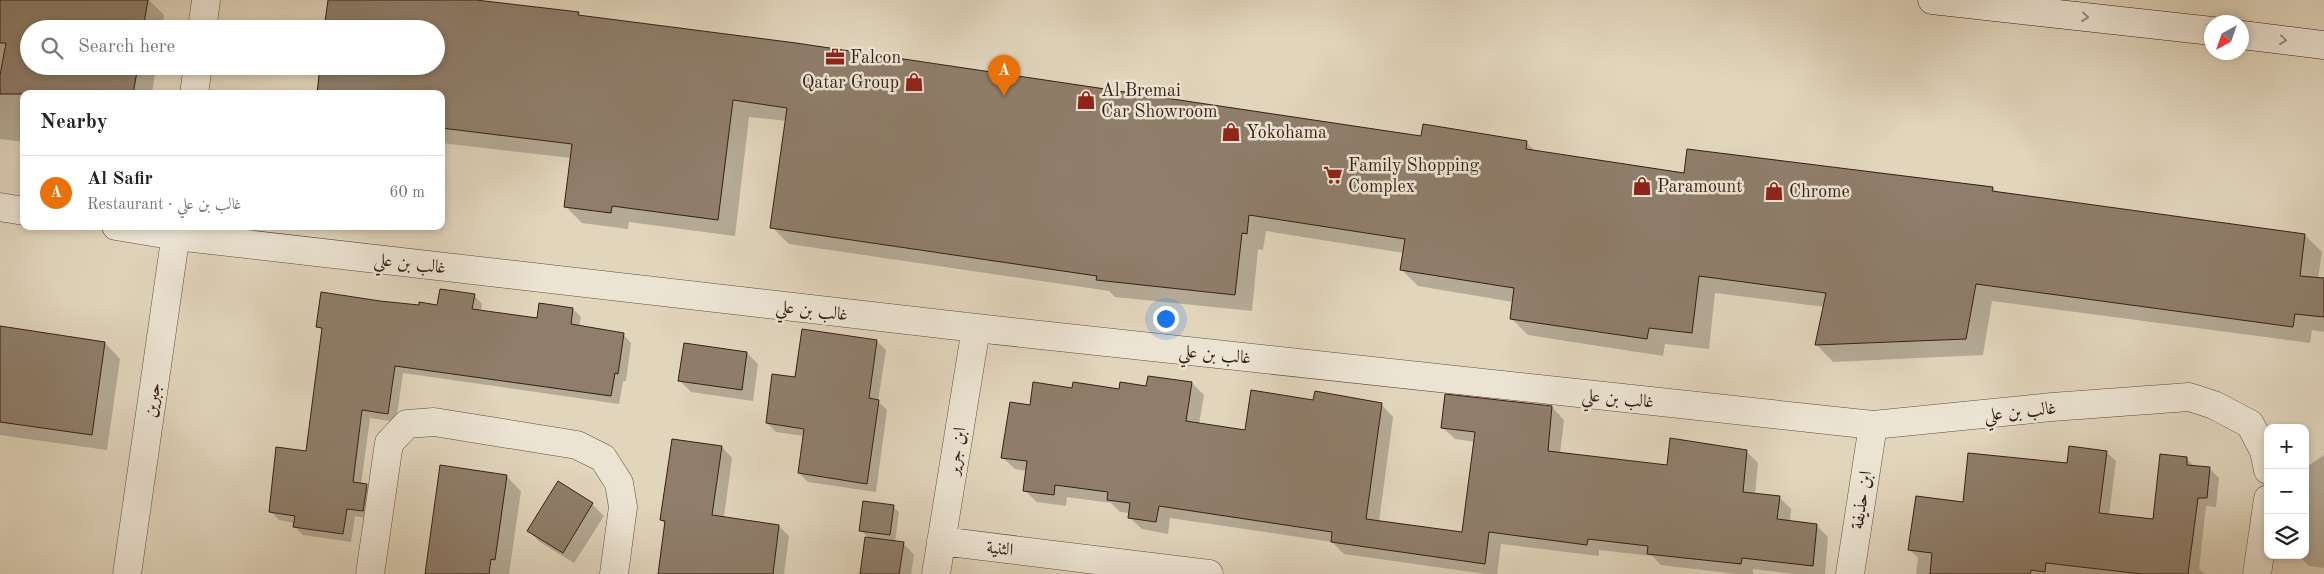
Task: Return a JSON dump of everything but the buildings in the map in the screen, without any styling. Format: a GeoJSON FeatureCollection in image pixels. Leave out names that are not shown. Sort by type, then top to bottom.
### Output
{"type":"FeatureCollection","features":[{"type":"Feature","properties":{"kind":"street"},"geometry":{"type":"LineString","coordinates":[[203,20],[206,0]]}},
{"type":"Feature","properties":{"kind":"street"},"geometry":{"type":"LineString","coordinates":[[1932,0],[2204,31]]}},
{"type":"Feature","properties":{"kind":"street"},"geometry":{"type":"LineString","coordinates":[[2249,36],[2324,45]]}},
{"type":"Feature","properties":{"kind":"street"},"geometry":{"type":"LineString","coordinates":[[195,90],[197,75]]}},
{"type":"Feature","properties":{"kind":"street"},"geometry":{"type":"LineString","coordinates":[[0,207],[20,210]]}},
{"type":"Feature","properties":{"kind":"street","name":"غالب بن علي"},"geometry":{"type":"LineString","coordinates":[[176,231],[976,328],[1872,426],[2052,407],[2189,398],[2214,405],[2250,424],[2264,451],[2268,469]]}},
{"type":"Feature","properties":{"kind":"street","name":"جبرين"},"geometry":{"type":"LineString","coordinates":[[127,574],[176,231]]}},
{"type":"Feature","properties":{"kind":"street","name":"ابن جرير"},"geometry":{"type":"LineString","coordinates":[[936,574],[976,328]]}},
{"type":"Feature","properties":{"kind":"street"},"geometry":{"type":"LineString","coordinates":[[370,574],[388,443],[407,424],[434,422],[577,445],[603,458],[619,483],[623,507],[614,574]]}},
{"type":"Feature","properties":{"kind":"street","name":"ابن حذيفة"},"geometry":{"type":"LineString","coordinates":[[1850,574],[1872,426]]}},
{"type":"Feature","properties":{"kind":"street"},"geometry":{"type":"LineString","coordinates":[[2257,574],[2266,514]]}},
{"type":"Feature","properties":{"kind":"street","name":"الثنية"},"geometry":{"type":"LineString","coordinates":[[941,541],[1209,574]]}},
{"type":"Feature","properties":{"kind":"place","name":"Falcon"},"geometry":{"type":"Point","coordinates":[835,57]}},
{"type":"Feature","properties":{"kind":"place","name":"Qatar Group"},"geometry":{"type":"Point","coordinates":[914,82]}},
{"type":"Feature","properties":{"kind":"place","name":"Al Safir"},"geometry":{"type":"Point","coordinates":[1004,96]}},
{"type":"Feature","properties":{"kind":"place","name":"Al Bremai Car Showroom"},"geometry":{"type":"Point","coordinates":[1086,100]}},
{"type":"Feature","properties":{"kind":"place","name":"Yokohama"},"geometry":{"type":"Point","coordinates":[1231,132]}},
{"type":"Feature","properties":{"kind":"place","name":"Family Shopping Complex"},"geometry":{"type":"Point","coordinates":[1333,175]}},
{"type":"Feature","properties":{"kind":"place","name":"Paramount"},"geometry":{"type":"Point","coordinates":[1642,186]}},
{"type":"Feature","properties":{"kind":"place","name":"Chrome"},"geometry":{"type":"Point","coordinates":[1774,191]}}]}
